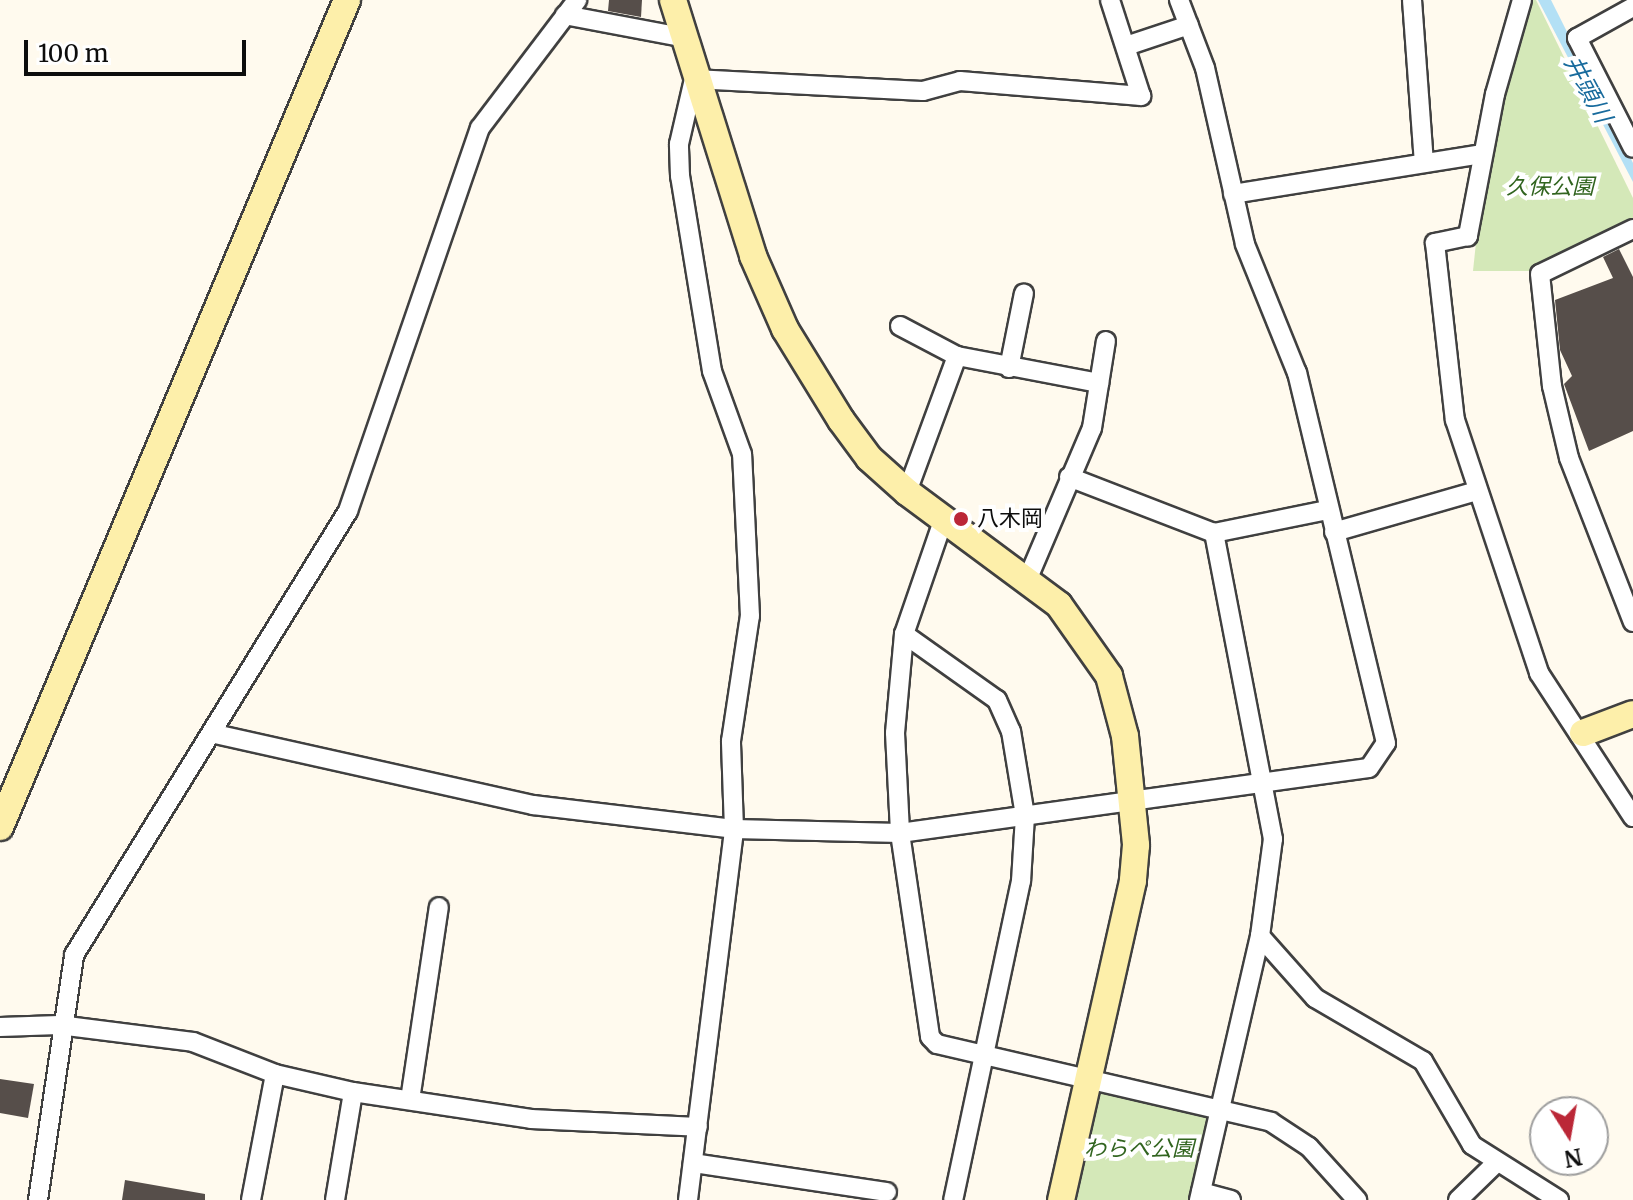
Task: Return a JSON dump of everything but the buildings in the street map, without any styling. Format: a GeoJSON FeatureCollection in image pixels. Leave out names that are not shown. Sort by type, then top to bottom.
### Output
{"type":"FeatureCollection","features":[{"type":"Feature","properties":{"kind":"street"},"geometry":{"type":"LineString","coordinates":[[0,827],[347,0]]}},
{"type":"Feature","properties":{"kind":"street"},"geometry":{"type":"LineString","coordinates":[[38,1200],[59,1025],[74,955],[96,913],[215,734],[348,511],[480,128],[577,0]]}},
{"type":"Feature","properties":{"kind":"street"},"geometry":{"type":"LineString","coordinates":[[673,0],[694,79],[753,256],[785,329],[869,458],[943,521],[1028,578],[1079,626],[1109,676],[1125,736],[1132,800],[1133,881],[1061,1200]]}},
{"type":"Feature","properties":{"kind":"street"},"geometry":{"type":"LineString","coordinates":[[694,79],[923,91],[960,81],[1141,96],[1129,45],[1110,0]]}},
{"type":"Feature","properties":{"kind":"street"},"geometry":{"type":"LineString","coordinates":[[215,734],[533,805],[734,829],[900,833],[1369,768],[1386,743],[1327,510],[1297,373],[1245,244],[1189,25],[1179,0]]}},
{"type":"Feature","properties":{"kind":"street"},"geometry":{"type":"LineString","coordinates":[[1412,0],[1424,163]]}},
{"type":"Feature","properties":{"kind":"street"},"geometry":{"type":"LineString","coordinates":[[1522,0],[1482,154],[1468,236],[1435,243],[1455,420],[1539,673],[1583,733],[1633,817]]}},
{"type":"Feature","properties":{"kind":"street"},"geometry":{"type":"LineString","coordinates":[[1633,7],[1577,38],[1633,148]]}},
{"type":"Feature","properties":{"kind":"street"},"geometry":{"type":"LineString","coordinates":[[565,15],[681,37]]}},
{"type":"Feature","properties":{"kind":"street"},"geometry":{"type":"LineString","coordinates":[[1129,45],[1189,25]]}},
{"type":"Feature","properties":{"kind":"street"},"geometry":{"type":"LineString","coordinates":[[688,1200],[734,829],[731,741],[750,616],[743,469],[712,371],[680,176],[679,144],[694,79]]}},
{"type":"Feature","properties":{"kind":"street"},"geometry":{"type":"LineString","coordinates":[[1233,194],[1482,154]]}},
{"type":"Feature","properties":{"kind":"street"},"geometry":{"type":"LineString","coordinates":[[1633,229],[1540,274],[1552,386],[1569,458],[1633,622]]}},
{"type":"Feature","properties":{"kind":"street"},"geometry":{"type":"LineString","coordinates":[[1009,368],[1024,293]]}},
{"type":"Feature","properties":{"kind":"street"},"geometry":{"type":"LineString","coordinates":[[900,326],[957,356],[1099,383]]}},
{"type":"Feature","properties":{"kind":"street"},"geometry":{"type":"LineString","coordinates":[[1028,578],[1092,428],[1106,341]]}},
{"type":"Feature","properties":{"kind":"street"},"geometry":{"type":"LineString","coordinates":[[907,492],[957,356]]}},
{"type":"Feature","properties":{"kind":"street"},"geometry":{"type":"LineString","coordinates":[[1069,477],[1214,533],[1327,510]]}},
{"type":"Feature","properties":{"kind":"street"},"geometry":{"type":"LineString","coordinates":[[1334,532],[1477,491]]}},
{"type":"Feature","properties":{"kind":"street"},"geometry":{"type":"LineString","coordinates":[[943,521],[904,634],[895,733],[900,833],[930,1037],[983,1054],[1220,1106],[1271,1122],[1309,1147],[1357,1200]]}},
{"type":"Feature","properties":{"kind":"street"},"geometry":{"type":"LineString","coordinates":[[1214,533],[1273,839],[1260,936],[1200,1196],[1231,1200]]}},
{"type":"Feature","properties":{"kind":"street"},"geometry":{"type":"LineString","coordinates":[[904,634],[997,700],[1011,731],[1025,816],[1021,881],[953,1200]]}},
{"type":"Feature","properties":{"kind":"street"},"geometry":{"type":"LineString","coordinates":[[1583,733],[1633,714]]}},
{"type":"Feature","properties":{"kind":"street"},"geometry":{"type":"LineString","coordinates":[[410,1100],[439,907]]}},
{"type":"Feature","properties":{"kind":"street"},"geometry":{"type":"LineString","coordinates":[[1260,936],[1315,998],[1423,1061],[1472,1145],[1495,1164],[1559,1200]]}},
{"type":"Feature","properties":{"kind":"street"},"geometry":{"type":"LineString","coordinates":[[0,1027],[59,1025],[193,1042],[275,1074],[353,1092],[531,1119],[698,1127]]}},
{"type":"Feature","properties":{"kind":"street"},"geometry":{"type":"LineString","coordinates":[[251,1200],[275,1074]]}},
{"type":"Feature","properties":{"kind":"street"},"geometry":{"type":"LineString","coordinates":[[335,1200],[353,1092]]}},
{"type":"Feature","properties":{"kind":"street"},"geometry":{"type":"LineString","coordinates":[[693,1163],[887,1192]]}},
{"type":"Feature","properties":{"kind":"street"},"geometry":{"type":"LineString","coordinates":[[1458,1200],[1495,1164]]}},
{"type":"Feature","properties":{"kind":"green space","name":"久保公園"},"geometry":{"type":"Polygon","coordinates":[[[1522,0],[1536,0],[1633,198],[1633,220],[1535,271],[1473,271],[1492,92],[1522,0]]]}},
{"type":"Feature","properties":{"kind":"green space","name":"わらぺ公園"},"geometry":{"type":"Polygon","coordinates":[[[1099,1087],[1211,1112],[1191,1200],[1074,1200],[1099,1087]]]}},
{"type":"Feature","properties":{"kind":"water","name":"井頭川"},"geometry":{"type":"Polygon","coordinates":[[[1538,0],[1551,0],[1633,163],[1633,182],[1538,0]]]}},
{"type":"Feature","properties":{"kind":"place","name":"八木岡"},"geometry":{"type":"Point","coordinates":[961,519]}}]}
